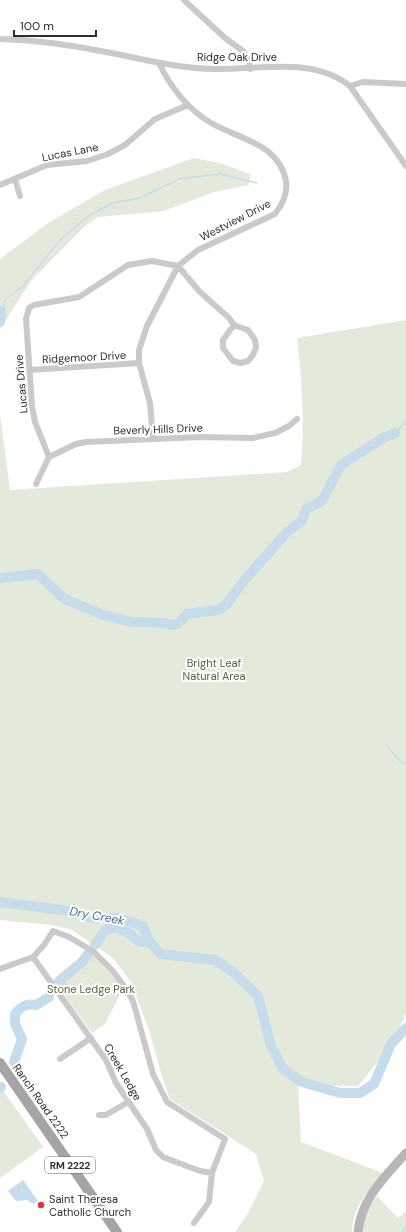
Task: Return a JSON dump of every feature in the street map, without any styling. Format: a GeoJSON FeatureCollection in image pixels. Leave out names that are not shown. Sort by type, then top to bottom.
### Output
{"type":"FeatureCollection","features":[{"type":"Feature","properties":{"kind":"main road","name":"Ranch Road 2222"},"geometry":{"type":"LineString","coordinates":[[0,1063],[116,1232]]}},
{"type":"Feature","properties":{"kind":"street"},"geometry":{"type":"LineString","coordinates":[[184,0],[225,38],[243,51],[249,60],[250,68]]}},
{"type":"Feature","properties":{"kind":"street","name":"Ridge Oak Drive"},"geometry":{"type":"LineString","coordinates":[[0,40],[60,44],[159,63],[206,68],[298,67],[326,72],[341,78],[350,86],[406,166]]}},
{"type":"Feature","properties":{"kind":"street","name":"Westview Drive"},"geometry":{"type":"LineString","coordinates":[[153,438],[150,403],[139,363],[142,338],[178,266],[198,250],[275,214],[282,206],[287,185],[278,161],[270,152],[260,145],[219,129],[188,105],[167,79],[159,63]]}},
{"type":"Feature","properties":{"kind":"street"},"geometry":{"type":"LineString","coordinates":[[350,86],[363,82],[406,84]]}},
{"type":"Feature","properties":{"kind":"street","name":"Lucas Lane"},"geometry":{"type":"LineString","coordinates":[[0,185],[47,165],[86,161],[108,154],[125,145],[155,119],[188,105]]}},
{"type":"Feature","properties":{"kind":"street"},"geometry":{"type":"LineString","coordinates":[[15,179],[20,196]]}},
{"type":"Feature","properties":{"kind":"street","name":"Lucas Drive"},"geometry":{"type":"LineString","coordinates":[[49,457],[35,422],[32,406],[26,319],[29,308],[34,305],[79,297],[128,265],[152,261],[178,266]]}},
{"type":"Feature","properties":{"kind":"street"},"geometry":{"type":"LineString","coordinates":[[178,266],[199,291],[229,318],[234,325],[248,330],[255,340],[256,347],[253,355],[248,361],[240,363],[233,362],[223,348],[223,340],[234,325]]}},
{"type":"Feature","properties":{"kind":"street","name":"Ridgemoor Drive"},"geometry":{"type":"LineString","coordinates":[[30,370],[139,363]]}},
{"type":"Feature","properties":{"kind":"street","name":"Beverly Hills Drive"},"geometry":{"type":"LineString","coordinates":[[49,457],[71,446],[86,442],[153,438],[263,437],[289,426],[297,419]]}},
{"type":"Feature","properties":{"kind":"street"},"geometry":{"type":"LineString","coordinates":[[36,484],[49,457]]}},
{"type":"Feature","properties":{"kind":"street"},"geometry":{"type":"LineString","coordinates":[[0,969],[33,957],[53,931],[69,937],[94,952],[112,970],[127,990],[133,1001],[153,1074],[167,1102],[225,1139],[212,1173],[209,1202],[194,1223]]}},
{"type":"Feature","properties":{"kind":"street","name":"Creek Ledge"},"geometry":{"type":"LineString","coordinates":[[33,957],[106,1060],[116,1083],[147,1129],[156,1150],[163,1157],[200,1171],[212,1173]]}},
{"type":"Feature","properties":{"kind":"street"},"geometry":{"type":"LineString","coordinates":[[60,1059],[91,1038]]}},
{"type":"Feature","properties":{"kind":"street"},"geometry":{"type":"LineString","coordinates":[[99,1115],[106,1115],[128,1102]]}},
{"type":"Feature","properties":{"kind":"street"},"geometry":{"type":"LineString","coordinates":[[358,1232],[365,1203],[378,1185],[406,1153]]}},
{"type":"Feature","properties":{"kind":"green space"},"geometry":{"type":"Polygon","coordinates":[[[194,158],[220,163],[250,174],[249,185],[214,192],[164,211],[98,217],[84,227],[31,281],[0,329],[0,259],[48,223],[105,190],[194,158]]]}},
{"type":"Feature","properties":{"kind":"green space","name":"Bright Leaf Natural Area"},"geometry":{"type":"Polygon","coordinates":[[[406,320],[406,1014],[389,1048],[358,1086],[298,1085],[301,1142],[383,1173],[358,1207],[352,1232],[235,1232],[247,1215],[264,1181],[256,1154],[170,1099],[149,1030],[131,982],[113,958],[72,930],[52,925],[0,920],[0,414],[10,490],[287,472],[301,465],[303,433],[297,338],[406,320]]]}},
{"type":"Feature","properties":{"kind":"green space","name":"Stone Ledge Park"},"geometry":{"type":"Polygon","coordinates":[[[93,954],[108,969],[123,989],[105,1024],[92,1033],[53,980],[93,954]]]}},
{"type":"Feature","properties":{"kind":"green space"},"geometry":{"type":"Polygon","coordinates":[[[0,1086],[43,1147],[0,1178],[0,1086]]]}},
{"type":"Feature","properties":{"kind":"green space"},"geometry":{"type":"Polygon","coordinates":[[[377,1196],[398,1218],[406,1211],[406,1232],[361,1232],[364,1217],[377,1196]]]}},
{"type":"Feature","properties":{"kind":"water"},"geometry":{"type":"Polygon","coordinates":[[[23,1180],[38,1201],[33,1204],[27,1200],[16,1201],[8,1191],[23,1180]]]}},
{"type":"Feature","properties":{"kind":"waterway"},"geometry":{"type":"LineString","coordinates":[[1,311],[6,299],[23,286],[61,239],[87,217],[112,203],[140,198],[179,179],[220,174],[257,183]]}},
{"type":"Feature","properties":{"kind":"waterway"},"geometry":{"type":"LineString","coordinates":[[0,322],[1,311]]}},
{"type":"Feature","properties":{"kind":"waterway"},"geometry":{"type":"LineString","coordinates":[[395,433],[406,421]]}},
{"type":"Feature","properties":{"kind":"waterway"},"geometry":{"type":"LineString","coordinates":[[0,578],[38,574],[63,598],[103,615],[132,622],[164,623],[174,625],[178,624],[187,614],[219,610],[226,605],[243,582],[287,532],[302,521],[306,509],[322,501],[341,465],[383,438],[395,433]]}},
{"type":"Feature","properties":{"kind":"waterway"},"geometry":{"type":"LineString","coordinates":[[386,745],[400,761],[406,764]]}},
{"type":"Feature","properties":{"kind":"waterway","name":"Dry Creek"},"geometry":{"type":"LineString","coordinates":[[0,902],[62,910],[94,918],[118,918],[143,926],[148,939],[160,954],[215,960],[233,972],[258,996],[271,1046],[283,1069],[302,1082],[340,1093],[360,1093],[374,1084],[391,1044],[406,1028]]}},
{"type":"Feature","properties":{"kind":"waterway"},"geometry":{"type":"LineString","coordinates":[[95,945],[106,929],[118,928],[130,934],[138,941],[151,943]]}},
{"type":"Feature","properties":{"kind":"waterway"},"geometry":{"type":"LineString","coordinates":[[62,987],[59,981],[82,962],[88,954]]}},
{"type":"Feature","properties":{"kind":"waterway"},"geometry":{"type":"LineString","coordinates":[[14,1062],[22,1039],[15,1024],[15,1014],[24,1006],[29,1004],[36,1005],[49,997]]}},
{"type":"Feature","properties":{"kind":"waterway"},"geometry":{"type":"LineString","coordinates":[[402,1232],[406,1227]]}},
{"type":"Feature","properties":{"kind":"place","name":"Saint Theresa Catholic Church"},"geometry":{"type":"Point","coordinates":[41,1205]}}]}
